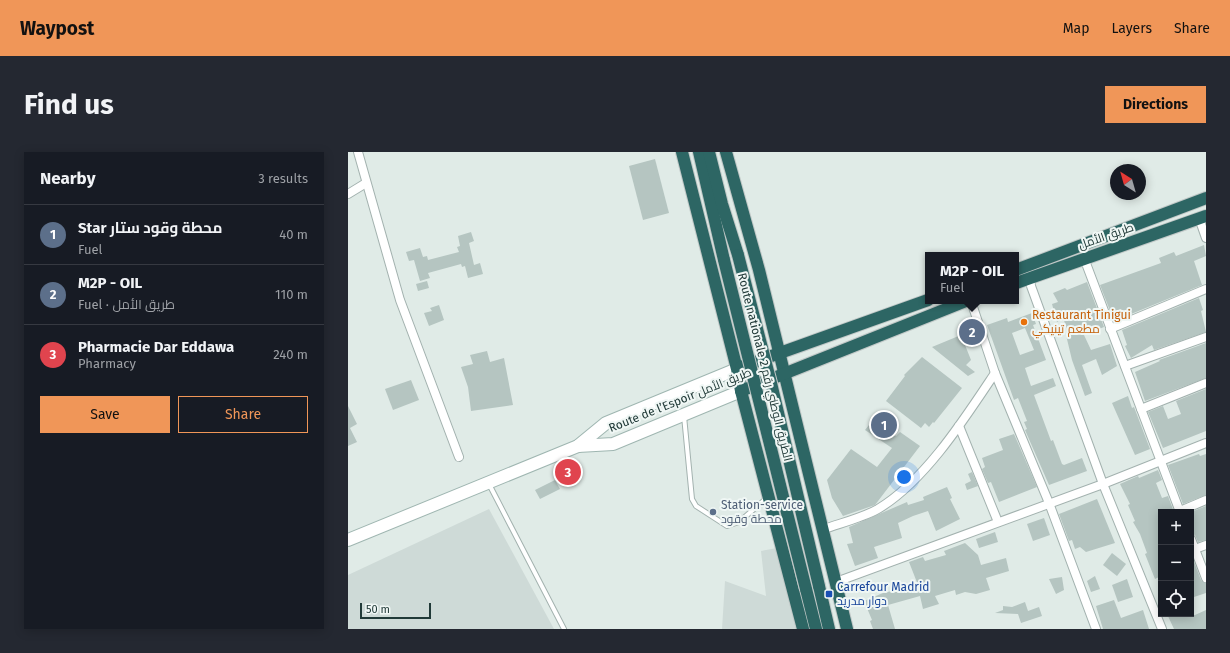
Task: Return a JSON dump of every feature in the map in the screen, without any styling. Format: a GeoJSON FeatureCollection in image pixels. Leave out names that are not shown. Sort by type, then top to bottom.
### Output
{"type":"FeatureCollection","features":[{"type":"Feature","properties":{"kind":"highway"},"geometry":{"type":"LineString","coordinates":[[682,152],[737,369],[741,391],[803,629]]}},
{"type":"Feature","properties":{"kind":"highway","name":"Route nationale الطريق الوطني رقم 2"},"geometry":{"type":"LineString","coordinates":[[699,152],[724,260],[816,629]]}},
{"type":"Feature","properties":{"kind":"highway","name":"Route nationale الطريق الوطني رقم 2"},"geometry":{"type":"LineString","coordinates":[[709,152],[722,204],[738,255],[829,629]]}},
{"type":"Feature","properties":{"kind":"highway"},"geometry":{"type":"LineString","coordinates":[[726,152],[780,352],[847,629]]}},
{"type":"Feature","properties":{"kind":"highway"},"geometry":{"type":"LineString","coordinates":[[1019,269],[1206,198]]}},
{"type":"Feature","properties":{"kind":"highway","name":"طريق الأمل"},"geometry":{"type":"LineString","coordinates":[[1019,282],[1202,217]]}},
{"type":"Feature","properties":{"kind":"highway","name":"Route de l’Espoir طريق الأمل"},"geometry":{"type":"LineString","coordinates":[[737,369],[780,352],[822,339],[925,301]]}},
{"type":"Feature","properties":{"kind":"highway","name":"Route de l’Espoir طريق الأمل"},"geometry":{"type":"LineString","coordinates":[[741,391],[785,372],[958,304]]}},
{"type":"Feature","properties":{"kind":"street"},"geometry":{"type":"LineString","coordinates":[[358,152],[400,300],[459,457]]}},
{"type":"Feature","properties":{"kind":"street"},"geometry":{"type":"LineString","coordinates":[[348,194],[366,183]]}},
{"type":"Feature","properties":{"kind":"street"},"geometry":{"type":"LineString","coordinates":[[1202,217],[1206,238]]}},
{"type":"Feature","properties":{"kind":"street"},"geometry":{"type":"LineString","coordinates":[[1084,258],[1179,509]]}},
{"type":"Feature","properties":{"kind":"street"},"geometry":{"type":"LineString","coordinates":[[1030,278],[1031,286],[1103,484],[1162,629]]}},
{"type":"Feature","properties":{"kind":"street"},"geometry":{"type":"LineString","coordinates":[[1110,329],[1206,289]]}},
{"type":"Feature","properties":{"kind":"street"},"geometry":{"type":"LineString","coordinates":[[972,304],[995,373],[1048,503],[1096,629]]}},
{"type":"Feature","properties":{"kind":"street"},"geometry":{"type":"LineString","coordinates":[[1124,366],[1206,337]]}},
{"type":"Feature","properties":{"kind":"street","name":"Route de l’Espoir طريق الأمل"},"geometry":{"type":"LineString","coordinates":[[348,540],[489,484],[578,446],[606,424],[737,369]]}},
{"type":"Feature","properties":{"kind":"street"},"geometry":{"type":"LineString","coordinates":[[824,529],[877,510],[894,497],[921,471],[959,426],[995,373]]}},
{"type":"Feature","properties":{"kind":"street"},"geometry":{"type":"LineString","coordinates":[[1141,409],[1206,383]]}},
{"type":"Feature","properties":{"kind":"street","name":"Route de l’Espoir طريق الأمل"},"geometry":{"type":"LineString","coordinates":[[578,446],[613,444],[741,391]]}},
{"type":"Feature","properties":{"kind":"street"},"geometry":{"type":"LineString","coordinates":[[959,426],[998,522]]}},
{"type":"Feature","properties":{"kind":"street"},"geometry":{"type":"LineString","coordinates":[[836,582],[1103,484],[1206,443]]}},
{"type":"Feature","properties":{"kind":"street"},"geometry":{"type":"LineString","coordinates":[[1185,509],[1206,500]]}},
{"type":"Feature","properties":{"kind":"street"},"geometry":{"type":"LineString","coordinates":[[1193,545],[1206,578]]}},
{"type":"Feature","properties":{"kind":"street"},"geometry":{"type":"LineString","coordinates":[[1195,549],[1206,545]]}},
{"type":"Feature","properties":{"kind":"lane"},"geometry":{"type":"LineString","coordinates":[[684,414],[692,499],[696,506],[727,526],[739,522],[768,497]]}},
{"type":"Feature","properties":{"kind":"lane"},"geometry":{"type":"LineString","coordinates":[[489,484],[564,629]]}},
{"type":"Feature","properties":{"kind":"shaded area"},"geometry":{"type":"Polygon","coordinates":[[[489,509],[554,629],[348,629],[348,575],[489,509]]]}},
{"type":"Feature","properties":{"kind":"shaded area"},"geometry":{"type":"Polygon","coordinates":[[[793,545],[811,629],[722,629],[725,581],[766,596],[761,551],[793,545]]]}},
{"type":"Feature","properties":{"kind":"building"},"geometry":{"type":"Polygon","coordinates":[[[655,159],[669,213],[643,220],[629,166],[655,159]]]}},
{"type":"Feature","properties":{"kind":"building"},"geometry":{"type":"Polygon","coordinates":[[[471,232],[474,241],[469,243],[474,265],[480,263],[483,274],[468,278],[465,266],[462,267],[461,264],[428,273],[430,278],[420,281],[414,260],[409,261],[406,252],[420,248],[423,257],[427,256],[428,260],[459,252],[457,247],[460,246],[458,236],[471,232]]]}},
{"type":"Feature","properties":{"kind":"building"},"geometry":{"type":"Polygon","coordinates":[[[1204,245],[1206,256],[1194,261],[1202,285],[1114,321],[1100,285],[1161,263],[1159,258],[1174,252],[1176,256],[1204,245]]]}},
{"type":"Feature","properties":{"kind":"building"},"geometry":{"type":"Polygon","coordinates":[[[427,281],[429,288],[418,291],[416,284],[427,281]]]}},
{"type":"Feature","properties":{"kind":"building"},"geometry":{"type":"Polygon","coordinates":[[[1087,282],[1104,327],[1084,335],[1091,350],[1110,344],[1117,366],[1102,375],[1096,359],[1082,365],[1092,393],[1085,396],[1072,360],[1066,335],[1069,334],[1063,318],[1057,322],[1052,304],[1058,302],[1053,293],[1065,288],[1067,290],[1087,282]]]}},
{"type":"Feature","properties":{"kind":"building"},"geometry":{"type":"Polygon","coordinates":[[[1199,298],[1203,310],[1201,311],[1206,332],[1154,350],[1152,345],[1131,358],[1125,346],[1127,345],[1122,330],[1199,298]]]}},
{"type":"Feature","properties":{"kind":"building"},"geometry":{"type":"Polygon","coordinates":[[[439,305],[444,320],[429,326],[424,313],[432,311],[430,308],[439,305]]]}},
{"type":"Feature","properties":{"kind":"building"},"geometry":{"type":"Polygon","coordinates":[[[1032,313],[1036,324],[1033,325],[1046,360],[1025,368],[1031,386],[1053,378],[1056,386],[1034,395],[1051,441],[1053,440],[1062,464],[1064,465],[1082,458],[1087,471],[1049,485],[1025,430],[1027,429],[1024,422],[1027,421],[1018,398],[1014,400],[987,325],[1007,318],[1008,322],[1032,313]],[[1025,328],[1012,333],[1020,355],[1034,350],[1025,328]]]}},
{"type":"Feature","properties":{"kind":"building"},"geometry":{"type":"Polygon","coordinates":[[[972,322],[975,330],[960,335],[958,327],[972,322]]]}},
{"type":"Feature","properties":{"kind":"building"},"geometry":{"type":"Polygon","coordinates":[[[961,335],[971,360],[966,365],[975,372],[968,376],[932,347],[961,335]]]}},
{"type":"Feature","properties":{"kind":"building"},"geometry":{"type":"Polygon","coordinates":[[[1206,343],[1206,378],[1145,401],[1135,372],[1160,361],[1159,360],[1206,343]]]}},
{"type":"Feature","properties":{"kind":"building"},"geometry":{"type":"Polygon","coordinates":[[[487,351],[490,362],[504,358],[513,405],[471,411],[468,387],[461,367],[473,364],[470,355],[487,351]]]}},
{"type":"Feature","properties":{"kind":"building"},"geometry":{"type":"Polygon","coordinates":[[[922,357],[962,388],[934,423],[933,422],[929,427],[925,423],[921,428],[886,401],[905,376],[904,375],[922,357]]]}},
{"type":"Feature","properties":{"kind":"building"},"geometry":{"type":"Polygon","coordinates":[[[411,380],[419,400],[393,410],[385,389],[411,380]]]}},
{"type":"Feature","properties":{"kind":"building"},"geometry":{"type":"Polygon","coordinates":[[[1206,389],[1206,431],[1163,448],[1148,412],[1163,406],[1168,419],[1181,414],[1176,401],[1206,389]]]}},
{"type":"Feature","properties":{"kind":"building"},"geometry":{"type":"Polygon","coordinates":[[[1128,396],[1132,408],[1134,407],[1150,449],[1135,455],[1112,403],[1128,396]]]}},
{"type":"Feature","properties":{"kind":"building"},"geometry":{"type":"Polygon","coordinates":[[[348,406],[357,424],[350,428],[357,442],[348,446],[348,406]]]}},
{"type":"Feature","properties":{"kind":"building"},"geometry":{"type":"Polygon","coordinates":[[[873,420],[896,436],[900,432],[920,446],[875,505],[843,516],[832,498],[827,480],[851,449],[877,467],[892,448],[865,430],[873,420]]]}},
{"type":"Feature","properties":{"kind":"building"},"geometry":{"type":"Polygon","coordinates":[[[1014,434],[1037,487],[999,502],[991,482],[988,483],[982,469],[985,467],[982,458],[1003,450],[999,439],[1014,434]]]}},
{"type":"Feature","properties":{"kind":"building"},"geometry":{"type":"Polygon","coordinates":[[[1199,454],[1200,456],[1206,454],[1206,495],[1183,504],[1168,465],[1199,454]]]}},
{"type":"Feature","properties":{"kind":"building"},"geometry":{"type":"Polygon","coordinates":[[[1158,470],[1162,480],[1156,483],[1162,498],[1168,496],[1173,509],[1158,509],[1158,578],[1155,579],[1145,554],[1147,553],[1140,534],[1133,522],[1135,521],[1128,505],[1130,504],[1120,484],[1138,476],[1139,478],[1158,470]]]}},
{"type":"Feature","properties":{"kind":"building"},"geometry":{"type":"Polygon","coordinates":[[[972,472],[978,486],[967,490],[965,484],[971,481],[968,474],[972,472]]]}},
{"type":"Feature","properties":{"kind":"building"},"geometry":{"type":"Polygon","coordinates":[[[555,480],[560,489],[540,499],[535,490],[555,480]]]}},
{"type":"Feature","properties":{"kind":"building"},"geometry":{"type":"Polygon","coordinates":[[[947,487],[952,498],[950,499],[960,519],[936,531],[928,511],[913,516],[898,523],[902,538],[874,547],[878,558],[855,566],[847,544],[853,543],[849,527],[907,502],[908,505],[924,500],[923,497],[947,487]]]}},
{"type":"Feature","properties":{"kind":"building"},"geometry":{"type":"Polygon","coordinates":[[[1097,499],[1115,543],[1086,552],[1080,547],[1075,549],[1072,540],[1069,541],[1059,514],[1097,499]]]}},
{"type":"Feature","properties":{"kind":"building"},"geometry":{"type":"Polygon","coordinates":[[[1206,506],[1206,540],[1198,542],[1194,535],[1194,511],[1206,506]]]}},
{"type":"Feature","properties":{"kind":"building"},"geometry":{"type":"Polygon","coordinates":[[[1044,518],[1050,535],[1033,541],[1027,524],[1044,518]]]}},
{"type":"Feature","properties":{"kind":"building"},"geometry":{"type":"Polygon","coordinates":[[[995,532],[998,542],[979,548],[976,539],[995,532]]]}},
{"type":"Feature","properties":{"kind":"building"},"geometry":{"type":"Polygon","coordinates":[[[965,543],[978,555],[981,565],[1006,558],[1009,571],[986,578],[990,590],[976,594],[965,592],[956,595],[955,590],[935,596],[939,604],[923,609],[920,596],[888,605],[895,629],[873,629],[870,621],[872,620],[864,601],[883,593],[918,585],[909,562],[923,557],[925,561],[946,555],[944,551],[965,543]]]}},
{"type":"Feature","properties":{"kind":"building"},"geometry":{"type":"Polygon","coordinates":[[[1112,553],[1126,564],[1117,576],[1103,565],[1112,553]]]}},
{"type":"Feature","properties":{"kind":"building"},"geometry":{"type":"Polygon","coordinates":[[[1194,562],[1201,580],[1206,583],[1206,593],[1194,597],[1194,562]]]}},
{"type":"Feature","properties":{"kind":"building"},"geometry":{"type":"Polygon","coordinates":[[[1095,576],[1100,589],[1091,592],[1087,581],[1095,576]]]}},
{"type":"Feature","properties":{"kind":"building"},"geometry":{"type":"Polygon","coordinates":[[[1062,577],[1064,590],[1056,594],[1049,579],[1062,577]]]}},
{"type":"Feature","properties":{"kind":"building"},"geometry":{"type":"Polygon","coordinates":[[[1127,579],[1133,597],[1118,602],[1112,585],[1127,579]]]}},
{"type":"Feature","properties":{"kind":"building"},"geometry":{"type":"Polygon","coordinates":[[[1114,600],[1121,618],[1143,610],[1149,629],[1103,629],[1096,606],[1114,600]]]}},
{"type":"Feature","properties":{"kind":"building"},"geometry":{"type":"Polygon","coordinates":[[[1025,602],[1028,611],[1039,607],[1042,616],[1021,623],[1018,614],[995,613],[1003,610],[1003,606],[1012,607],[1025,602]]]}},
{"type":"Feature","properties":{"kind":"building"},"geometry":{"type":"Polygon","coordinates":[[[1206,610],[1206,629],[1174,629],[1168,617],[1194,617],[1195,615],[1206,610]]]}},
{"type":"Feature","properties":{"kind":"place","name":"Restaurant Tinigui مطعم تينيكي"},"geometry":{"type":"Point","coordinates":[1024,322]}},
{"type":"Feature","properties":{"kind":"place","name":"M2P - OIL"},"geometry":{"type":"Point","coordinates":[972,332]}},
{"type":"Feature","properties":{"kind":"place","name":"Star محطة وقود ستار"},"geometry":{"type":"Point","coordinates":[884,425]}},
{"type":"Feature","properties":{"kind":"place","name":"Pharmacie Dar Eddawa"},"geometry":{"type":"Point","coordinates":[568,472]}},
{"type":"Feature","properties":{"kind":"place","name":"Station-service محطة وقود"},"geometry":{"type":"Point","coordinates":[713,512]}},
{"type":"Feature","properties":{"kind":"place","name":"Carrefour Madrid دوار مدريد"},"geometry":{"type":"Point","coordinates":[829,594]}}]}
